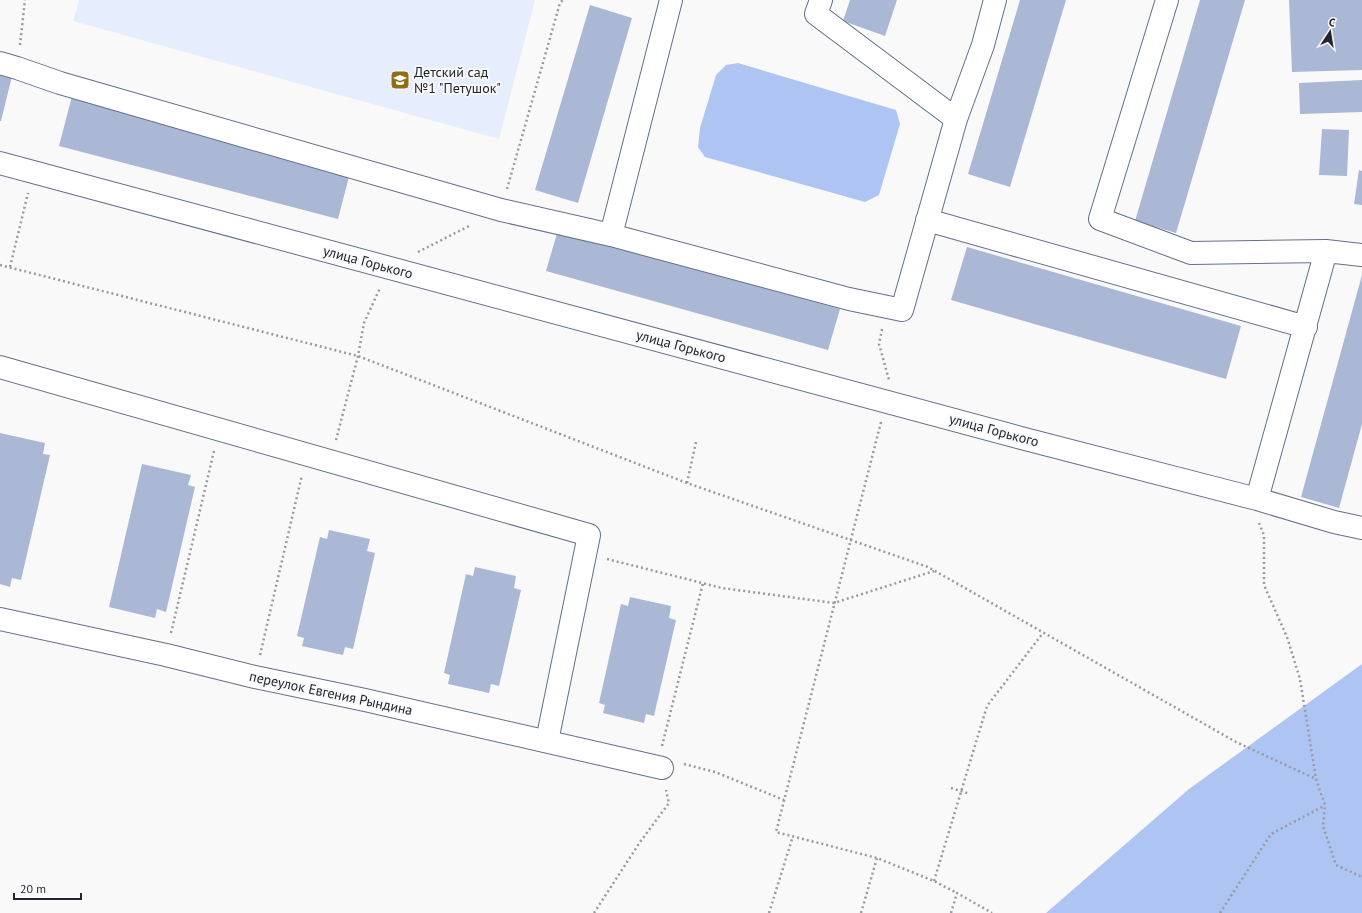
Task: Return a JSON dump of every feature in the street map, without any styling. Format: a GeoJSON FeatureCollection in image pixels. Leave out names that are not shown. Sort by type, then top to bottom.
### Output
{"type":"FeatureCollection","features":[{"type":"Feature","properties":{"kind":"street"},"geometry":{"type":"LineString","coordinates":[[611,234],[671,0]]}},
{"type":"Feature","properties":{"kind":"street"},"geometry":{"type":"LineString","coordinates":[[821,0],[816,14],[956,119]]}},
{"type":"Feature","properties":{"kind":"street"},"geometry":{"type":"LineString","coordinates":[[9,66],[60,83],[501,210],[611,234],[849,299],[902,310],[956,119],[983,45],[995,0]]}},
{"type":"Feature","properties":{"kind":"street"},"geometry":{"type":"LineString","coordinates":[[1166,0],[1100,219],[1191,254],[1326,251],[1362,255]]}},
{"type":"Feature","properties":{"kind":"street","name":"улица Горького"},"geometry":{"type":"LineString","coordinates":[[0,163],[887,402],[1252,498],[1334,522],[1361,525]]}},
{"type":"Feature","properties":{"kind":"street"},"geometry":{"type":"LineString","coordinates":[[927,220],[1306,327]]}},
{"type":"Feature","properties":{"kind":"street"},"geometry":{"type":"LineString","coordinates":[[1252,498],[1306,327],[1326,251]]}},
{"type":"Feature","properties":{"kind":"street"},"geometry":{"type":"LineString","coordinates":[[0,367],[589,535],[547,741]]}},
{"type":"Feature","properties":{"kind":"street","name":"переулок Евгения Рындина"},"geometry":{"type":"LineString","coordinates":[[0,619],[166,655],[255,678],[365,700],[547,741],[662,760]]}},
{"type":"Feature","properties":{"kind":"path"},"geometry":{"type":"LineString","coordinates":[[9,66],[25,0]]}},
{"type":"Feature","properties":{"kind":"path"},"geometry":{"type":"LineString","coordinates":[[330,462],[358,356],[364,323],[389,267],[501,210],[560,3],[563,0]]}},
{"type":"Feature","properties":{"kind":"path"},"geometry":{"type":"LineString","coordinates":[[10,267],[34,172]]}},
{"type":"Feature","properties":{"kind":"path"},"geometry":{"type":"LineString","coordinates":[[0,264],[358,356],[687,483],[928,567],[1236,742],[1316,779]]}},
{"type":"Feature","properties":{"kind":"path"},"geometry":{"type":"LineString","coordinates":[[883,321],[879,344],[889,379],[887,402],[850,540],[776,832],[877,858],[934,881],[992,913]]}},
{"type":"Feature","properties":{"kind":"path"},"geometry":{"type":"LineString","coordinates":[[166,655],[219,430]]}},
{"type":"Feature","properties":{"kind":"path"},"geometry":{"type":"LineString","coordinates":[[687,483],[696,442]]}},
{"type":"Feature","properties":{"kind":"path"},"geometry":{"type":"LineString","coordinates":[[255,678],[307,455]]}},
{"type":"Feature","properties":{"kind":"path"},"geometry":{"type":"LineString","coordinates":[[1252,498],[1264,535],[1264,585],[1287,637],[1300,679],[1316,779],[1325,806],[1323,826],[1336,865],[1362,877]]}},
{"type":"Feature","properties":{"kind":"path"},"geometry":{"type":"LineString","coordinates":[[585,554],[722,588],[834,603],[935,571]]}},
{"type":"Feature","properties":{"kind":"path"},"geometry":{"type":"LineString","coordinates":[[594,913],[640,842],[669,803],[662,760],[703,583]]}},
{"type":"Feature","properties":{"kind":"path"},"geometry":{"type":"LineString","coordinates":[[934,881],[987,706],[1043,633]]}},
{"type":"Feature","properties":{"kind":"path"},"geometry":{"type":"LineString","coordinates":[[951,788],[970,794]]}},
{"type":"Feature","properties":{"kind":"path"},"geometry":{"type":"LineString","coordinates":[[1220,913],[1270,834],[1325,806]]}},
{"type":"Feature","properties":{"kind":"path"},"geometry":{"type":"LineString","coordinates":[[769,913],[793,836]]}},
{"type":"Feature","properties":{"kind":"path"},"geometry":{"type":"LineString","coordinates":[[861,913],[877,858]]}},
{"type":"Feature","properties":{"kind":"path"},"geometry":{"type":"LineString","coordinates":[[951,913],[957,893]]}},
{"type":"Feature","properties":{"kind":"shaded area","name":"Детский сад №1 \"Петушок\""},"geometry":{"type":"Polygon","coordinates":[[[79,0],[535,0],[499,139],[73,21],[79,0]]]}},
{"type":"Feature","properties":{"kind":"shaded area"},"geometry":{"type":"Polygon","coordinates":[[[738,63],[896,110],[900,124],[879,195],[865,202],[705,157],[698,147],[700,128],[716,75],[726,65],[738,63]]]}},
{"type":"Feature","properties":{"kind":"shaded area"},"geometry":{"type":"Polygon","coordinates":[[[1362,664],[1362,913],[1046,913],[1189,789],[1362,664]]]}},
{"type":"Feature","properties":{"kind":"building"},"geometry":{"type":"Polygon","coordinates":[[[850,0],[897,0],[885,36],[843,21],[850,0]]]}},
{"type":"Feature","properties":{"kind":"building"},"geometry":{"type":"Polygon","coordinates":[[[1020,0],[1066,0],[1010,187],[968,174],[1020,0]]]}},
{"type":"Feature","properties":{"kind":"building"},"geometry":{"type":"Polygon","coordinates":[[[1200,0],[1245,0],[1176,233],[1135,221],[1200,0]]]}},
{"type":"Feature","properties":{"kind":"building"},"geometry":{"type":"Polygon","coordinates":[[[1289,0],[1362,0],[1362,70],[1292,72],[1289,0]]]}},
{"type":"Feature","properties":{"kind":"building"},"geometry":{"type":"Polygon","coordinates":[[[590,5],[632,18],[578,203],[535,190],[590,5]]]}},
{"type":"Feature","properties":{"kind":"building"},"geometry":{"type":"Polygon","coordinates":[[[0,73],[12,76],[1,121],[0,121],[0,73]]]}},
{"type":"Feature","properties":{"kind":"building"},"geometry":{"type":"Polygon","coordinates":[[[1362,80],[1362,112],[1300,114],[1299,83],[1362,80]]]}},
{"type":"Feature","properties":{"kind":"building"},"geometry":{"type":"Polygon","coordinates":[[[72,96],[351,169],[338,219],[59,146],[72,96]]]}},
{"type":"Feature","properties":{"kind":"building"},"geometry":{"type":"Polygon","coordinates":[[[1322,129],[1349,130],[1347,176],[1319,175],[1322,129]]]}},
{"type":"Feature","properties":{"kind":"building"},"geometry":{"type":"Polygon","coordinates":[[[1359,170],[1362,171],[1362,205],[1354,204],[1359,170]]]}},
{"type":"Feature","properties":{"kind":"building"},"geometry":{"type":"Polygon","coordinates":[[[558,230],[840,309],[828,350],[546,271],[558,230]]]}},
{"type":"Feature","properties":{"kind":"building"},"geometry":{"type":"Polygon","coordinates":[[[967,247],[1241,326],[1226,379],[951,300],[967,247]]]}},
{"type":"Feature","properties":{"kind":"building"},"geometry":{"type":"Polygon","coordinates":[[[1362,275],[1362,424],[1339,508],[1301,497],[1362,275]]]}},
{"type":"Feature","properties":{"kind":"building"},"geometry":{"type":"Polygon","coordinates":[[[0,433],[45,443],[43,454],[50,455],[21,580],[12,578],[10,587],[0,584],[0,433]]]}},
{"type":"Feature","properties":{"kind":"building"},"geometry":{"type":"Polygon","coordinates":[[[142,464],[191,475],[188,485],[195,487],[166,612],[157,609],[155,618],[109,607],[142,464]]]}},
{"type":"Feature","properties":{"kind":"building"},"geometry":{"type":"Polygon","coordinates":[[[329,530],[370,539],[367,551],[375,553],[353,649],[345,647],[343,655],[302,646],[304,638],[297,636],[320,537],[327,539],[329,530]]]}},
{"type":"Feature","properties":{"kind":"building"},"geometry":{"type":"Polygon","coordinates":[[[475,567],[516,576],[514,588],[521,590],[499,686],[491,684],[489,693],[448,684],[450,675],[444,673],[466,574],[473,576],[475,567]]]}},
{"type":"Feature","properties":{"kind":"building"},"geometry":{"type":"Polygon","coordinates":[[[630,597],[671,606],[669,618],[676,620],[654,716],[646,714],[644,723],[603,713],[605,705],[599,703],[621,604],[628,606],[630,597]]]}},
{"type":"Feature","properties":{"kind":"place","name":"Детский сад №1 \"Петушок\""},"geometry":{"type":"Point","coordinates":[400,80]}}]}
